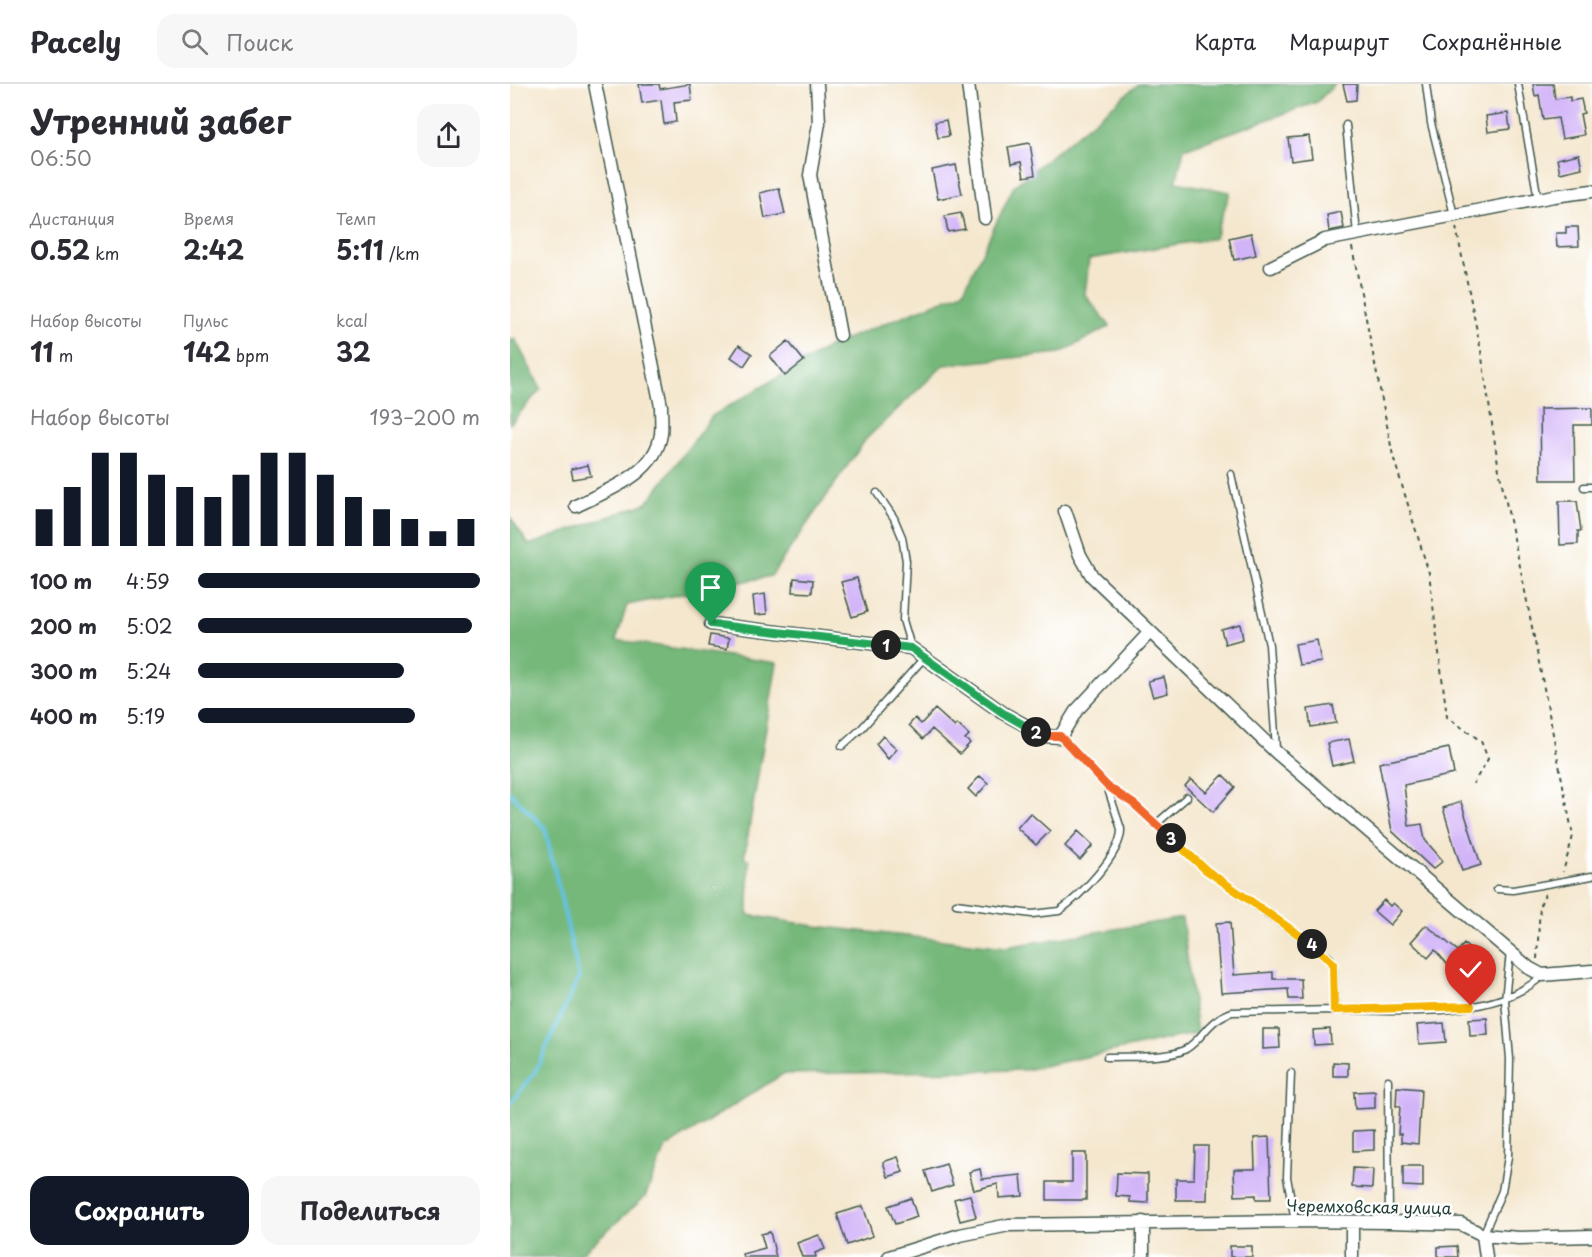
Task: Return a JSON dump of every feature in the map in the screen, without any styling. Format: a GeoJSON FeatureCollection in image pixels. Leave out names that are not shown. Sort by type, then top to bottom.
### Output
{"type":"FeatureCollection","features":[{"type":"Feature","properties":{"kind":"street"},"geometry":{"type":"LineString","coordinates":[[576,506],[629,479],[650,461],[661,436],[661,406],[595,84]]}},
{"type":"Feature","properties":{"kind":"street"},"geometry":{"type":"LineString","coordinates":[[817,84],[819,123],[810,176],[840,335]]}},
{"type":"Feature","properties":{"kind":"street"},"geometry":{"type":"LineString","coordinates":[[968,84],[986,219]]}},
{"type":"Feature","properties":{"kind":"street"},"geometry":{"type":"LineString","coordinates":[[1271,267],[1325,240],[1538,199],[1592,192]]}},
{"type":"Feature","properties":{"kind":"street"},"geometry":{"type":"LineString","coordinates":[[1065,511],[1080,555],[1092,576],[1277,753],[1529,968],[1542,975],[1592,970]]}},
{"type":"Feature","properties":{"kind":"street"},"geometry":{"type":"LineString","coordinates":[[711,624],[911,648],[923,659],[946,671],[1025,726],[1045,736],[1060,736],[1076,711],[1149,633]]}},
{"type":"Feature","properties":{"kind":"street"},"geometry":{"type":"LineString","coordinates":[[1143,1222],[1143,1257]]}},
{"type":"Feature","properties":{"kind":"street","name":"Черемховская улица"},"geometry":{"type":"LineString","coordinates":[[889,1257],[960,1235],[1009,1225],[1143,1222],[1389,1222],[1461,1224],[1483,1235],[1519,1238],[1592,1236]]}},
{"type":"Feature","properties":{"kind":"street"},"geometry":{"type":"LineString","coordinates":[[1352,1222],[1352,1257]]}},
{"type":"Feature","properties":{"kind":"street"},"geometry":{"type":"LineString","coordinates":[[1483,1235],[1486,1257]]}},
{"type":"Feature","properties":{"kind":"lane"},"geometry":{"type":"LineString","coordinates":[[1426,84],[1431,123],[1454,216]]}},
{"type":"Feature","properties":{"kind":"lane"},"geometry":{"type":"LineString","coordinates":[[1518,84],[1538,199]]}},
{"type":"Feature","properties":{"kind":"lane"},"geometry":{"type":"LineString","coordinates":[[1346,125],[1353,234]]}},
{"type":"Feature","properties":{"kind":"lane"},"geometry":{"type":"LineString","coordinates":[[1231,474],[1269,645],[1277,753]]}},
{"type":"Feature","properties":{"kind":"lane"},"geometry":{"type":"LineString","coordinates":[[1584,487],[1592,487]]}},
{"type":"Feature","properties":{"kind":"lane"},"geometry":{"type":"LineString","coordinates":[[877,493],[894,518],[902,537],[906,561],[903,620],[911,648]]}},
{"type":"Feature","properties":{"kind":"lane"},"geometry":{"type":"LineString","coordinates":[[842,746],[862,728],[923,659]]}},
{"type":"Feature","properties":{"kind":"lane"},"geometry":{"type":"LineString","coordinates":[[1060,736],[1107,786],[1134,804],[1206,870],[1330,958],[1334,970],[1334,1010]]}},
{"type":"Feature","properties":{"kind":"lane"},"geometry":{"type":"LineString","coordinates":[[956,904],[1048,914],[1068,905],[1115,853],[1119,844],[1121,829],[1107,786]]}},
{"type":"Feature","properties":{"kind":"lane"},"geometry":{"type":"LineString","coordinates":[[1156,824],[1187,797]]}},
{"type":"Feature","properties":{"kind":"lane"},"geometry":{"type":"LineString","coordinates":[[1497,889],[1513,890],[1592,876]]}},
{"type":"Feature","properties":{"kind":"lane"},"geometry":{"type":"LineString","coordinates":[[1483,1235],[1502,1191],[1508,1157],[1510,1059],[1505,1000],[1510,951]]}},
{"type":"Feature","properties":{"kind":"lane"},"geometry":{"type":"LineString","coordinates":[[1107,1057],[1169,1054],[1186,1049],[1218,1016],[1232,1012],[1429,1009],[1505,1000],[1527,989],[1542,975]]}},
{"type":"Feature","properties":{"kind":"lane"},"geometry":{"type":"LineString","coordinates":[[1291,1073],[1287,1177],[1295,1221]]}},
{"type":"Feature","properties":{"kind":"lane"},"geometry":{"type":"LineString","coordinates":[[1389,1080],[1389,1222]]}},
{"type":"Feature","properties":{"kind":"path"},"geometry":{"type":"LineString","coordinates":[[1454,216],[1481,351],[1499,470],[1521,571],[1572,836],[1568,861],[1558,883],[1546,891],[1540,906],[1537,961],[1529,968]]}},
{"type":"Feature","properties":{"kind":"path"},"geometry":{"type":"LineString","coordinates":[[1353,234],[1393,456],[1428,573],[1447,717],[1481,741],[1488,759],[1473,784]]}},
{"type":"Feature","properties":{"kind":"green space"},"geometry":{"type":"Polygon","coordinates":[[[1139,84],[1335,84],[1317,102],[1184,149],[1176,182],[1230,192],[1215,238],[1089,259],[1085,295],[1110,326],[1060,353],[944,365],[866,439],[771,576],[627,605],[616,640],[777,663],[744,858],[749,859],[748,915],[815,926],[1006,947],[1182,918],[1197,1033],[1025,1070],[783,1074],[665,1148],[645,1197],[577,1257],[510,1257],[510,517],[529,545],[647,503],[712,416],[836,343],[963,292],[1014,186],[1139,84]]]}},
{"type":"Feature","properties":{"kind":"green space"},"geometry":{"type":"Polygon","coordinates":[[[515,339],[541,389],[510,424],[510,340],[515,339]]]}},
{"type":"Feature","properties":{"kind":"building"},"geometry":{"type":"Polygon","coordinates":[[[639,84],[659,84],[660,89],[690,84],[692,100],[674,102],[676,122],[664,124],[661,100],[642,103],[639,84]]]}},
{"type":"Feature","properties":{"kind":"building"},"geometry":{"type":"Polygon","coordinates":[[[1343,84],[1357,84],[1356,100],[1347,101],[1343,84]]]}},
{"type":"Feature","properties":{"kind":"building"},"geometry":{"type":"Polygon","coordinates":[[[1533,84],[1553,84],[1555,99],[1570,97],[1570,101],[1581,99],[1584,113],[1580,114],[1584,135],[1562,139],[1558,118],[1543,120],[1539,95],[1535,96],[1533,84]]]}},
{"type":"Feature","properties":{"kind":"building"},"geometry":{"type":"Polygon","coordinates":[[[1508,113],[1510,129],[1488,132],[1486,116],[1508,113]]]}},
{"type":"Feature","properties":{"kind":"building"},"geometry":{"type":"Polygon","coordinates":[[[946,120],[949,136],[938,138],[935,122],[946,120]]]}},
{"type":"Feature","properties":{"kind":"building"},"geometry":{"type":"Polygon","coordinates":[[[1309,136],[1312,158],[1291,161],[1288,138],[1309,136]]]}},
{"type":"Feature","properties":{"kind":"building"},"geometry":{"type":"Polygon","coordinates":[[[1030,143],[1035,175],[1024,177],[1021,162],[1011,164],[1008,147],[1030,143]]]}},
{"type":"Feature","properties":{"kind":"building"},"geometry":{"type":"Polygon","coordinates":[[[1579,154],[1582,168],[1560,173],[1557,159],[1579,154]]]}},
{"type":"Feature","properties":{"kind":"building"},"geometry":{"type":"Polygon","coordinates":[[[956,165],[962,194],[938,199],[932,170],[956,165]]]}},
{"type":"Feature","properties":{"kind":"building"},"geometry":{"type":"Polygon","coordinates":[[[779,188],[785,214],[765,218],[760,193],[779,188]]]}},
{"type":"Feature","properties":{"kind":"building"},"geometry":{"type":"Polygon","coordinates":[[[1341,212],[1344,228],[1329,231],[1327,215],[1341,212]]]}},
{"type":"Feature","properties":{"kind":"building"},"geometry":{"type":"Polygon","coordinates":[[[961,213],[965,229],[948,232],[945,216],[961,213]]]}},
{"type":"Feature","properties":{"kind":"building"},"geometry":{"type":"Polygon","coordinates":[[[1566,227],[1578,227],[1579,246],[1557,247],[1556,233],[1566,233],[1566,227]]]}},
{"type":"Feature","properties":{"kind":"building"},"geometry":{"type":"Polygon","coordinates":[[[1251,233],[1256,255],[1234,260],[1229,238],[1251,233]]]}},
{"type":"Feature","properties":{"kind":"building"},"geometry":{"type":"Polygon","coordinates":[[[788,341],[804,361],[785,376],[770,356],[788,341]]]}},
{"type":"Feature","properties":{"kind":"building"},"geometry":{"type":"Polygon","coordinates":[[[739,345],[752,354],[744,366],[731,357],[739,345]]]}},
{"type":"Feature","properties":{"kind":"building"},"geometry":{"type":"Polygon","coordinates":[[[1592,408],[1592,425],[1574,425],[1575,480],[1541,480],[1540,409],[1592,408]]]}},
{"type":"Feature","properties":{"kind":"building"},"geometry":{"type":"Polygon","coordinates":[[[588,465],[591,476],[573,479],[571,469],[588,465]]]}},
{"type":"Feature","properties":{"kind":"building"},"geometry":{"type":"Polygon","coordinates":[[[1559,501],[1577,501],[1581,531],[1578,531],[1578,544],[1560,545],[1559,501]]]}},
{"type":"Feature","properties":{"kind":"building"},"geometry":{"type":"Polygon","coordinates":[[[794,578],[813,580],[812,593],[793,592],[794,578]]]}},
{"type":"Feature","properties":{"kind":"building"},"geometry":{"type":"Polygon","coordinates":[[[857,578],[867,612],[852,617],[841,582],[857,578]]]}},
{"type":"Feature","properties":{"kind":"building"},"geometry":{"type":"Polygon","coordinates":[[[765,594],[767,614],[755,615],[753,596],[765,594]]]}},
{"type":"Feature","properties":{"kind":"building"},"geometry":{"type":"Polygon","coordinates":[[[1240,624],[1243,639],[1225,644],[1221,629],[1240,624]]]}},
{"type":"Feature","properties":{"kind":"building"},"geometry":{"type":"Polygon","coordinates":[[[710,635],[729,638],[727,649],[708,646],[710,635]]]}},
{"type":"Feature","properties":{"kind":"building"},"geometry":{"type":"Polygon","coordinates":[[[1317,640],[1321,662],[1299,665],[1295,644],[1317,640]]]}},
{"type":"Feature","properties":{"kind":"building"},"geometry":{"type":"Polygon","coordinates":[[[1164,677],[1168,693],[1153,697],[1148,681],[1164,677]]]}},
{"type":"Feature","properties":{"kind":"building"},"geometry":{"type":"Polygon","coordinates":[[[1333,705],[1336,723],[1311,727],[1308,709],[1333,705]]]}},
{"type":"Feature","properties":{"kind":"building"},"geometry":{"type":"Polygon","coordinates":[[[935,709],[955,727],[957,724],[969,735],[965,739],[970,743],[960,754],[932,729],[923,739],[909,725],[915,718],[921,724],[935,709]]]}},
{"type":"Feature","properties":{"kind":"building"},"geometry":{"type":"Polygon","coordinates":[[[883,736],[897,749],[888,759],[876,744],[883,736]]]}},
{"type":"Feature","properties":{"kind":"building"},"geometry":{"type":"Polygon","coordinates":[[[1349,739],[1354,761],[1332,766],[1327,743],[1349,739]]]}},
{"type":"Feature","properties":{"kind":"building"},"geometry":{"type":"Polygon","coordinates":[[[1449,748],[1454,774],[1404,785],[1409,826],[1422,824],[1425,840],[1443,861],[1433,869],[1392,831],[1379,763],[1449,748]]]}},
{"type":"Feature","properties":{"kind":"building"},"geometry":{"type":"Polygon","coordinates":[[[1223,775],[1235,787],[1213,812],[1185,786],[1191,779],[1206,792],[1223,775]]]}},
{"type":"Feature","properties":{"kind":"building"},"geometry":{"type":"Polygon","coordinates":[[[980,776],[988,783],[976,797],[968,789],[980,776]]]}},
{"type":"Feature","properties":{"kind":"building"},"geometry":{"type":"Polygon","coordinates":[[[1461,802],[1481,865],[1462,871],[1443,808],[1461,802]]]}},
{"type":"Feature","properties":{"kind":"building"},"geometry":{"type":"Polygon","coordinates":[[[1030,813],[1050,831],[1036,845],[1017,828],[1030,813]]]}},
{"type":"Feature","properties":{"kind":"building"},"geometry":{"type":"Polygon","coordinates":[[[1078,831],[1093,845],[1080,860],[1065,846],[1078,831]]]}},
{"type":"Feature","properties":{"kind":"building"},"geometry":{"type":"Polygon","coordinates":[[[1384,900],[1390,906],[1393,903],[1402,911],[1390,925],[1374,911],[1384,900]]]}},
{"type":"Feature","properties":{"kind":"building"},"geometry":{"type":"Polygon","coordinates":[[[1230,922],[1234,975],[1273,972],[1273,979],[1301,979],[1302,999],[1289,999],[1288,989],[1221,993],[1216,923],[1230,922]]]}},
{"type":"Feature","properties":{"kind":"building"},"geometry":{"type":"Polygon","coordinates":[[[1426,925],[1458,951],[1464,944],[1472,951],[1454,972],[1435,950],[1428,958],[1411,942],[1426,925]]]}},
{"type":"Feature","properties":{"kind":"building"},"geometry":{"type":"Polygon","coordinates":[[[1487,1018],[1488,1035],[1470,1036],[1469,1019],[1487,1018]]]}},
{"type":"Feature","properties":{"kind":"building"},"geometry":{"type":"Polygon","coordinates":[[[1444,1023],[1446,1042],[1419,1044],[1417,1025],[1444,1023]]]}},
{"type":"Feature","properties":{"kind":"building"},"geometry":{"type":"Polygon","coordinates":[[[1263,1029],[1279,1029],[1280,1048],[1263,1049],[1263,1029]]]}},
{"type":"Feature","properties":{"kind":"building"},"geometry":{"type":"Polygon","coordinates":[[[1330,1029],[1331,1044],[1314,1045],[1313,1030],[1330,1029]]]}},
{"type":"Feature","properties":{"kind":"building"},"geometry":{"type":"Polygon","coordinates":[[[1333,1062],[1348,1063],[1348,1076],[1333,1076],[1333,1062]]]}},
{"type":"Feature","properties":{"kind":"building"},"geometry":{"type":"Polygon","coordinates":[[[1397,1087],[1421,1089],[1418,1144],[1401,1142],[1401,1134],[1398,1134],[1400,1106],[1396,1106],[1397,1087]]]}},
{"type":"Feature","properties":{"kind":"building"},"geometry":{"type":"Polygon","coordinates":[[[1375,1091],[1375,1108],[1355,1109],[1354,1092],[1375,1091]]]}},
{"type":"Feature","properties":{"kind":"building"},"geometry":{"type":"Polygon","coordinates":[[[1374,1130],[1374,1150],[1353,1151],[1353,1131],[1374,1130]]]}},
{"type":"Feature","properties":{"kind":"building"},"geometry":{"type":"Polygon","coordinates":[[[1269,1137],[1271,1199],[1256,1199],[1256,1195],[1235,1196],[1234,1169],[1255,1169],[1254,1138],[1269,1137]]]}},
{"type":"Feature","properties":{"kind":"building"},"geometry":{"type":"Polygon","coordinates":[[[1195,1146],[1208,1146],[1207,1200],[1176,1200],[1176,1179],[1194,1179],[1195,1146]]]}},
{"type":"Feature","properties":{"kind":"building"},"geometry":{"type":"Polygon","coordinates":[[[1072,1153],[1086,1153],[1086,1200],[1047,1200],[1047,1182],[1072,1182],[1072,1153]]]}},
{"type":"Feature","properties":{"kind":"building"},"geometry":{"type":"Polygon","coordinates":[[[898,1157],[903,1172],[888,1177],[883,1162],[898,1157]]]}},
{"type":"Feature","properties":{"kind":"building"},"geometry":{"type":"Polygon","coordinates":[[[946,1164],[953,1185],[932,1192],[925,1171],[946,1164]]]}},
{"type":"Feature","properties":{"kind":"building"},"geometry":{"type":"Polygon","coordinates":[[[1403,1166],[1423,1166],[1423,1187],[1403,1186],[1403,1166]]]}},
{"type":"Feature","properties":{"kind":"building"},"geometry":{"type":"Polygon","coordinates":[[[1353,1168],[1373,1169],[1372,1188],[1352,1187],[1353,1168]]]}},
{"type":"Feature","properties":{"kind":"building"},"geometry":{"type":"Polygon","coordinates":[[[980,1169],[982,1179],[1021,1175],[1023,1196],[999,1198],[998,1184],[974,1190],[969,1172],[980,1169]]]}},
{"type":"Feature","properties":{"kind":"building"},"geometry":{"type":"Polygon","coordinates":[[[1117,1173],[1148,1174],[1148,1203],[1130,1202],[1130,1197],[1116,1196],[1117,1173]]]}},
{"type":"Feature","properties":{"kind":"building"},"geometry":{"type":"Polygon","coordinates":[[[970,1195],[976,1217],[960,1221],[954,1199],[970,1195]]]}},
{"type":"Feature","properties":{"kind":"building"},"geometry":{"type":"Polygon","coordinates":[[[911,1198],[917,1217],[895,1224],[888,1206],[911,1198]]]}},
{"type":"Feature","properties":{"kind":"building"},"geometry":{"type":"Polygon","coordinates":[[[863,1206],[873,1236],[847,1245],[837,1214],[863,1206]]]}},
{"type":"Feature","properties":{"kind":"building"},"geometry":{"type":"Polygon","coordinates":[[[770,1232],[776,1257],[743,1257],[742,1254],[765,1248],[761,1234],[770,1232]]]}},
{"type":"Feature","properties":{"kind":"building"},"geometry":{"type":"Polygon","coordinates":[[[819,1235],[825,1249],[815,1253],[816,1257],[802,1257],[797,1243],[819,1235]]]}},
{"type":"Feature","properties":{"kind":"building"},"geometry":{"type":"Polygon","coordinates":[[[1230,1246],[1252,1246],[1252,1257],[1230,1257],[1230,1246]]]}},
{"type":"Feature","properties":{"kind":"building"},"geometry":{"type":"Polygon","coordinates":[[[1457,1246],[1458,1257],[1438,1257],[1438,1247],[1457,1246]]]}},
{"type":"Feature","properties":{"kind":"waterway"},"geometry":{"type":"LineString","coordinates":[[510,793],[545,828],[579,977],[535,1072],[510,1104]]}},
{"type":"Feature","properties":{"kind":"route"},"geometry":{"type":"LineString","coordinates":[[711,624],[911,648],[923,659],[946,671],[1003,713],[1025,726],[1045,736],[1060,736],[1107,786],[1134,804],[1206,870],[1330,958],[1334,970],[1334,1010],[1471,1006]]}}]}
